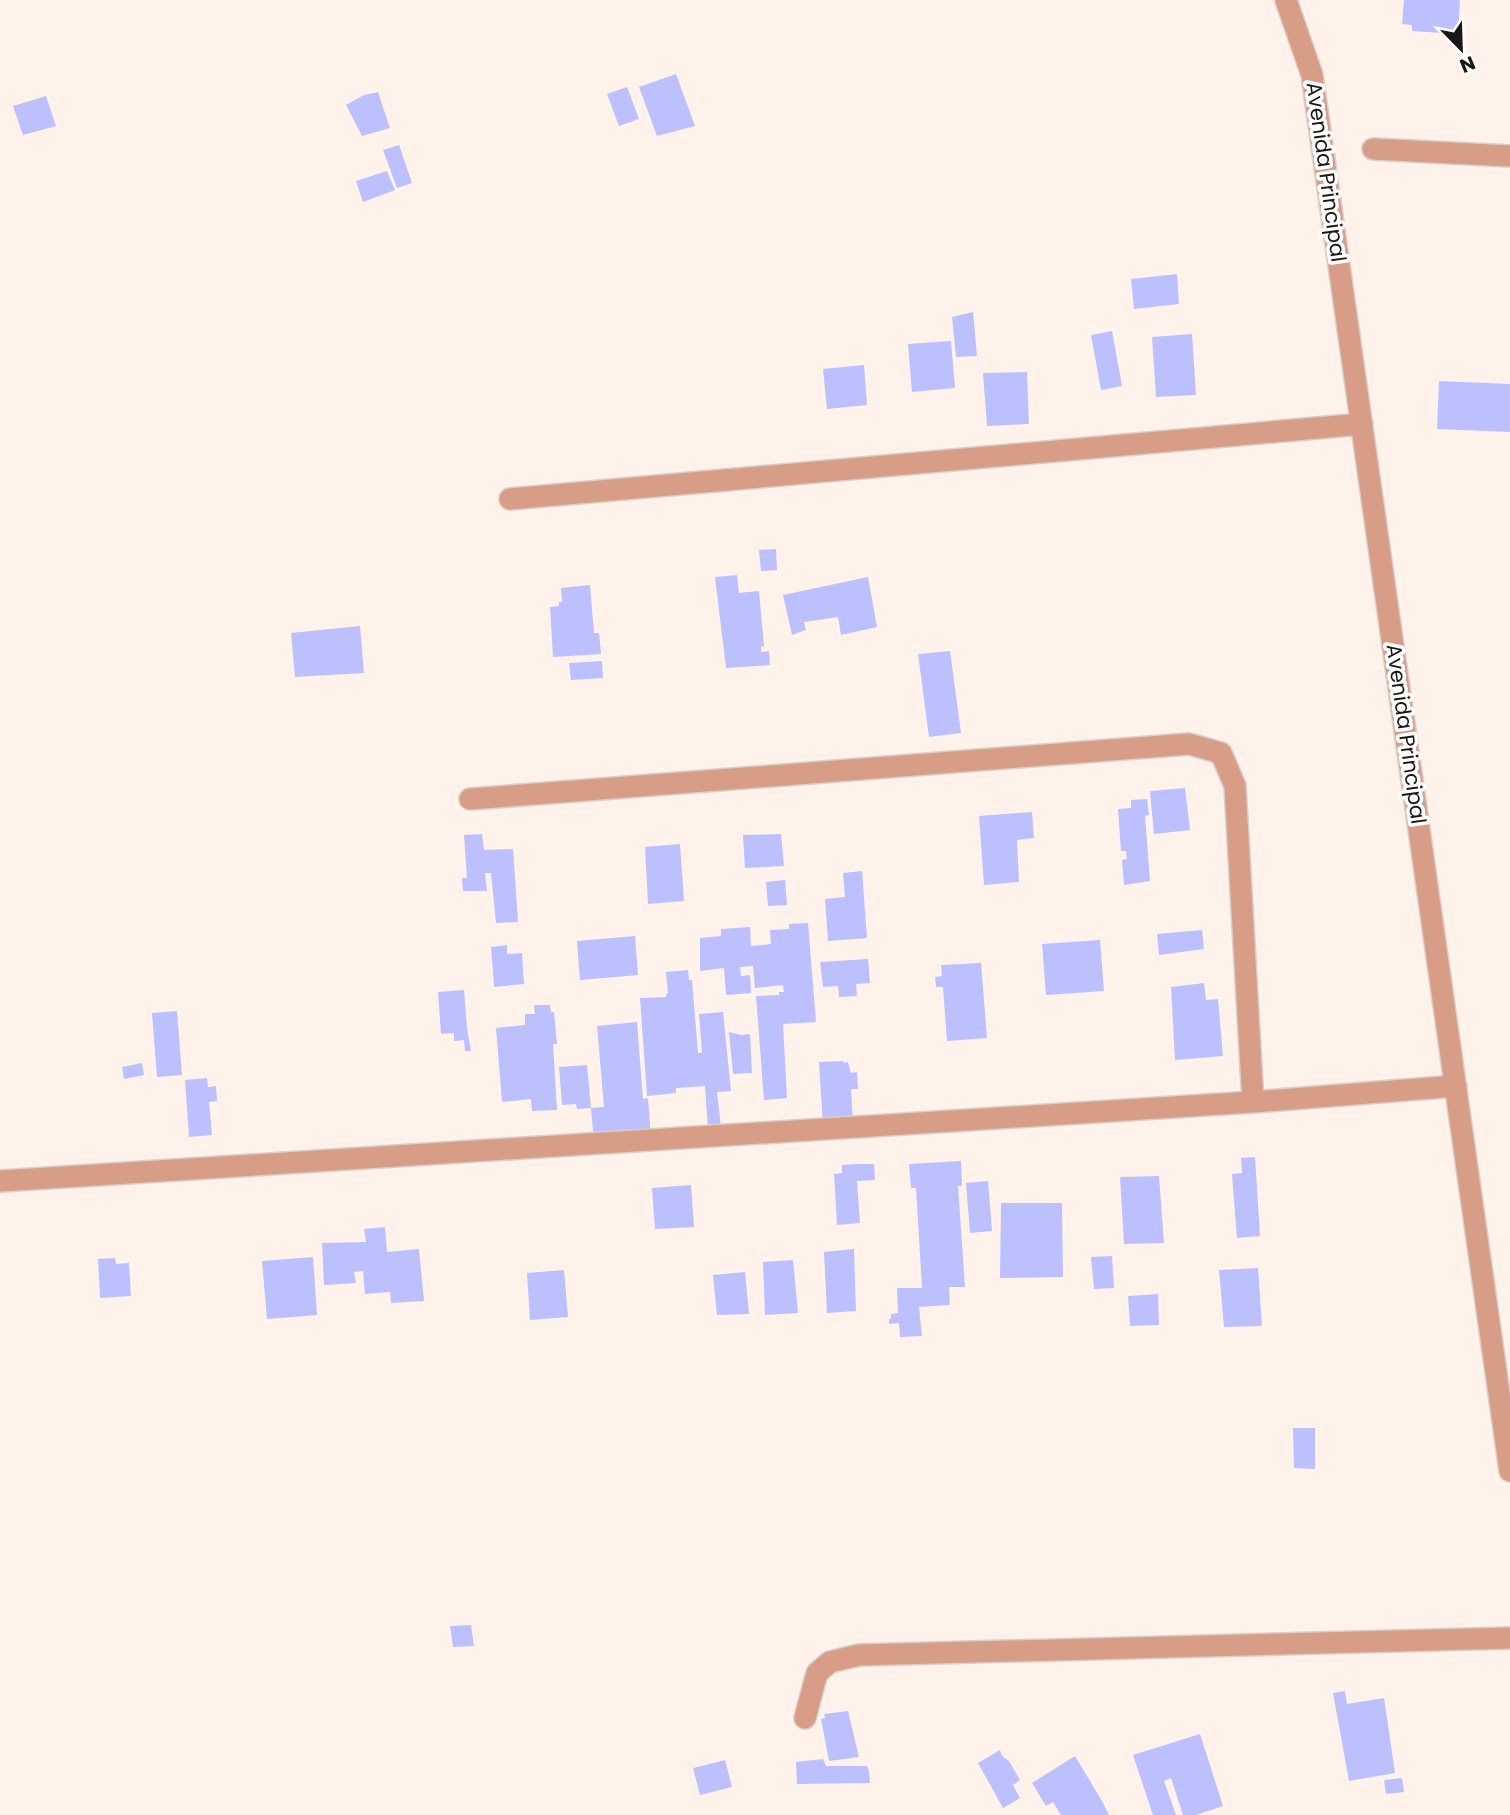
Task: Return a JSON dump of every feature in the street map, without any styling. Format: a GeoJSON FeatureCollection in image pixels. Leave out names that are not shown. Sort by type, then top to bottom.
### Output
{"type":"FeatureCollection","features":[{"type":"Feature","properties":{"kind":"street","name":"Avenida Principal"},"geometry":{"type":"LineString","coordinates":[[1286,0],[1312,75],[1510,1471]]}},
{"type":"Feature","properties":{"kind":"street"},"geometry":{"type":"LineString","coordinates":[[1373,149],[1510,156]]}},
{"type":"Feature","properties":{"kind":"street"},"geometry":{"type":"LineString","coordinates":[[510,499],[1362,424]]}},
{"type":"Feature","properties":{"kind":"street"},"geometry":{"type":"LineString","coordinates":[[470,799],[1189,744],[1221,753],[1235,786],[1253,1102]]}},
{"type":"Feature","properties":{"kind":"street"},"geometry":{"type":"LineString","coordinates":[[0,1181],[1253,1102],[1456,1086]]}},
{"type":"Feature","properties":{"kind":"street"},"geometry":{"type":"LineString","coordinates":[[805,1718],[817,1673],[830,1662],[859,1655],[1510,1638]]}},
{"type":"Feature","properties":{"kind":"building"},"geometry":{"type":"Polygon","coordinates":[[[1404,0],[1460,0],[1458,34],[1412,31],[1412,25],[1402,24],[1404,0]]]}},
{"type":"Feature","properties":{"kind":"building"},"geometry":{"type":"Polygon","coordinates":[[[676,74],[695,126],[657,136],[639,87],[676,74]]]}},
{"type":"Feature","properties":{"kind":"building"},"geometry":{"type":"Polygon","coordinates":[[[627,87],[639,119],[619,126],[607,94],[627,87]]]}},
{"type":"Feature","properties":{"kind":"building"},"geometry":{"type":"Polygon","coordinates":[[[378,92],[390,128],[362,136],[346,105],[364,95],[378,92]]]}},
{"type":"Feature","properties":{"kind":"building"},"geometry":{"type":"Polygon","coordinates":[[[46,96],[56,126],[23,135],[13,106],[46,96]]]}},
{"type":"Feature","properties":{"kind":"building"},"geometry":{"type":"Polygon","coordinates":[[[399,145],[412,183],[397,188],[383,150],[399,145]]]}},
{"type":"Feature","properties":{"kind":"building"},"geometry":{"type":"Polygon","coordinates":[[[387,171],[395,190],[363,202],[356,181],[387,171]]]}},
{"type":"Feature","properties":{"kind":"building"},"geometry":{"type":"Polygon","coordinates":[[[1177,274],[1179,304],[1134,309],[1131,279],[1177,274]]]}},
{"type":"Feature","properties":{"kind":"building"},"geometry":{"type":"Polygon","coordinates":[[[973,312],[977,356],[956,357],[952,317],[973,312]]]}},
{"type":"Feature","properties":{"kind":"building"},"geometry":{"type":"Polygon","coordinates":[[[1112,331],[1122,386],[1101,390],[1091,335],[1112,331]]]}},
{"type":"Feature","properties":{"kind":"building"},"geometry":{"type":"Polygon","coordinates":[[[1192,334],[1196,395],[1156,397],[1152,337],[1192,334]]]}},
{"type":"Feature","properties":{"kind":"building"},"geometry":{"type":"Polygon","coordinates":[[[951,341],[955,388],[912,392],[908,344],[951,341]]]}},
{"type":"Feature","properties":{"kind":"building"},"geometry":{"type":"Polygon","coordinates":[[[864,365],[867,405],[827,409],[823,369],[864,365]]]}},
{"type":"Feature","properties":{"kind":"building"},"geometry":{"type":"Polygon","coordinates":[[[1027,372],[1029,424],[987,426],[983,373],[1027,372]]]}},
{"type":"Feature","properties":{"kind":"building"},"geometry":{"type":"Polygon","coordinates":[[[1439,381],[1510,384],[1510,432],[1437,429],[1439,381]]]}},
{"type":"Feature","properties":{"kind":"building"},"geometry":{"type":"Polygon","coordinates":[[[776,549],[777,570],[761,571],[759,550],[776,549]]]}},
{"type":"Feature","properties":{"kind":"building"},"geometry":{"type":"Polygon","coordinates":[[[737,575],[739,593],[759,591],[764,647],[761,646],[761,652],[769,651],[770,665],[726,668],[715,577],[737,575]]]}},
{"type":"Feature","properties":{"kind":"building"},"geometry":{"type":"Polygon","coordinates":[[[868,577],[877,627],[841,635],[838,617],[804,622],[806,630],[792,635],[783,595],[868,577]]]}},
{"type":"Feature","properties":{"kind":"building"},"geometry":{"type":"Polygon","coordinates":[[[590,585],[594,633],[599,633],[601,654],[553,657],[550,607],[559,606],[559,602],[562,602],[561,588],[590,585]]]}},
{"type":"Feature","properties":{"kind":"building"},"geometry":{"type":"Polygon","coordinates":[[[360,626],[364,673],[295,677],[291,633],[360,626]]]}},
{"type":"Feature","properties":{"kind":"building"},"geometry":{"type":"Polygon","coordinates":[[[950,651],[961,733],[929,737],[918,654],[950,651]]]}},
{"type":"Feature","properties":{"kind":"building"},"geometry":{"type":"Polygon","coordinates":[[[602,661],[603,678],[571,680],[569,663],[602,661]]]}},
{"type":"Feature","properties":{"kind":"building"},"geometry":{"type":"Polygon","coordinates":[[[1185,788],[1190,830],[1154,834],[1150,791],[1185,788]]]}},
{"type":"Feature","properties":{"kind":"building"},"geometry":{"type":"Polygon","coordinates":[[[1147,799],[1149,815],[1145,816],[1150,881],[1124,885],[1122,860],[1127,859],[1126,851],[1121,851],[1118,809],[1131,808],[1131,800],[1147,799]]]}},
{"type":"Feature","properties":{"kind":"building"},"geometry":{"type":"Polygon","coordinates":[[[1032,812],[1034,838],[1017,840],[1019,882],[984,885],[979,816],[1032,812]]]}},
{"type":"Feature","properties":{"kind":"building"},"geometry":{"type":"Polygon","coordinates":[[[482,834],[484,850],[513,849],[518,922],[496,923],[491,873],[485,873],[487,891],[463,891],[462,878],[467,878],[464,835],[482,834]]]}},
{"type":"Feature","properties":{"kind":"building"},"geometry":{"type":"Polygon","coordinates":[[[781,834],[784,866],[745,868],[743,835],[781,834]]]}},
{"type":"Feature","properties":{"kind":"building"},"geometry":{"type":"Polygon","coordinates":[[[680,844],[684,901],[648,904],[645,847],[680,844]]]}},
{"type":"Feature","properties":{"kind":"building"},"geometry":{"type":"Polygon","coordinates":[[[862,871],[867,938],[828,941],[825,899],[845,897],[843,873],[862,871]]]}},
{"type":"Feature","properties":{"kind":"building"},"geometry":{"type":"Polygon","coordinates":[[[785,880],[787,905],[768,906],[766,882],[785,880]]]}},
{"type":"Feature","properties":{"kind":"building"},"geometry":{"type":"Polygon","coordinates":[[[808,923],[816,1022],[783,1024],[787,1098],[764,1100],[756,996],[779,995],[779,992],[784,992],[783,985],[755,988],[753,966],[740,967],[741,976],[750,975],[751,993],[726,995],[724,968],[700,971],[700,938],[721,936],[721,929],[750,927],[751,946],[771,944],[770,930],[789,929],[789,924],[808,923]]]}},
{"type":"Feature","properties":{"kind":"building"},"geometry":{"type":"Polygon","coordinates":[[[1202,930],[1204,949],[1159,955],[1157,934],[1202,930]]]}},
{"type":"Feature","properties":{"kind":"building"},"geometry":{"type":"Polygon","coordinates":[[[635,936],[638,975],[580,980],[577,941],[635,936]]]}},
{"type":"Feature","properties":{"kind":"building"},"geometry":{"type":"Polygon","coordinates":[[[1100,940],[1104,991],[1046,995],[1042,944],[1100,940]]]}},
{"type":"Feature","properties":{"kind":"building"},"geometry":{"type":"Polygon","coordinates":[[[507,945],[507,954],[522,953],[524,984],[494,987],[491,947],[507,945]]]}},
{"type":"Feature","properties":{"kind":"building"},"geometry":{"type":"Polygon","coordinates":[[[868,959],[870,983],[856,984],[857,996],[839,997],[838,986],[823,987],[820,962],[868,959]]]}},
{"type":"Feature","properties":{"kind":"building"},"geometry":{"type":"Polygon","coordinates":[[[981,963],[987,1038],[947,1041],[943,987],[936,987],[935,977],[942,976],[941,965],[981,963]]]}},
{"type":"Feature","properties":{"kind":"building"},"geometry":{"type":"Polygon","coordinates":[[[688,970],[689,980],[692,980],[698,1053],[702,1053],[699,1014],[723,1012],[731,1091],[717,1092],[721,1128],[708,1129],[705,1086],[676,1088],[676,1093],[647,1096],[640,998],[666,997],[666,972],[688,970]]]}},
{"type":"Feature","properties":{"kind":"building"},"geometry":{"type":"Polygon","coordinates":[[[1204,983],[1206,1000],[1218,999],[1223,1056],[1175,1060],[1171,987],[1204,983]]]}},
{"type":"Feature","properties":{"kind":"building"},"geometry":{"type":"Polygon","coordinates":[[[464,990],[471,1051],[465,1051],[464,1040],[454,1041],[454,1033],[441,1034],[438,992],[464,990]]]}},
{"type":"Feature","properties":{"kind":"building"},"geometry":{"type":"Polygon","coordinates":[[[534,1005],[550,1005],[551,1012],[554,1012],[557,1110],[532,1111],[531,1099],[502,1102],[496,1028],[525,1025],[525,1014],[535,1014],[534,1005]]]}},
{"type":"Feature","properties":{"kind":"building"},"geometry":{"type":"Polygon","coordinates":[[[177,1011],[182,1075],[157,1077],[152,1013],[177,1011]]]}},
{"type":"Feature","properties":{"kind":"building"},"geometry":{"type":"Polygon","coordinates":[[[637,1022],[643,1099],[648,1098],[651,1138],[594,1142],[591,1108],[604,1107],[597,1026],[637,1022]]]}},
{"type":"Feature","properties":{"kind":"building"},"geometry":{"type":"Polygon","coordinates":[[[729,1032],[750,1034],[752,1073],[733,1074],[729,1032]]]}},
{"type":"Feature","properties":{"kind":"building"},"geometry":{"type":"Polygon","coordinates":[[[819,1062],[848,1062],[851,1073],[857,1072],[858,1089],[851,1089],[853,1123],[823,1126],[819,1062]]]}},
{"type":"Feature","properties":{"kind":"building"},"geometry":{"type":"Polygon","coordinates":[[[142,1063],[144,1075],[124,1079],[122,1067],[142,1063]]]}},
{"type":"Feature","properties":{"kind":"building"},"geometry":{"type":"Polygon","coordinates":[[[587,1065],[591,1108],[577,1109],[576,1104],[562,1105],[559,1067],[587,1065]]]}},
{"type":"Feature","properties":{"kind":"building"},"geometry":{"type":"Polygon","coordinates":[[[207,1078],[208,1087],[216,1086],[217,1101],[209,1102],[212,1135],[189,1137],[185,1080],[207,1078]]]}},
{"type":"Feature","properties":{"kind":"building"},"geometry":{"type":"Polygon","coordinates":[[[1255,1157],[1260,1236],[1237,1238],[1232,1174],[1242,1173],[1241,1158],[1255,1157]]]}},
{"type":"Feature","properties":{"kind":"building"},"geometry":{"type":"Polygon","coordinates":[[[961,1161],[962,1186],[958,1186],[965,1287],[949,1287],[950,1305],[919,1307],[922,1336],[900,1337],[899,1323],[889,1324],[891,1314],[898,1313],[897,1288],[922,1288],[916,1188],[911,1188],[909,1164],[961,1161]]]}},
{"type":"Feature","properties":{"kind":"building"},"geometry":{"type":"Polygon","coordinates":[[[874,1164],[875,1180],[857,1181],[860,1223],[837,1225],[834,1174],[842,1173],[842,1165],[874,1164]]]}},
{"type":"Feature","properties":{"kind":"building"},"geometry":{"type":"Polygon","coordinates":[[[1159,1176],[1164,1243],[1124,1244],[1120,1177],[1159,1176]]]}},
{"type":"Feature","properties":{"kind":"building"},"geometry":{"type":"Polygon","coordinates":[[[988,1181],[992,1231],[970,1233],[966,1183],[988,1181]]]}},
{"type":"Feature","properties":{"kind":"building"},"geometry":{"type":"Polygon","coordinates":[[[691,1185],[694,1227],[655,1229],[652,1188],[691,1185]]]}},
{"type":"Feature","properties":{"kind":"building"},"geometry":{"type":"Polygon","coordinates":[[[1001,1203],[1062,1203],[1063,1277],[1000,1278],[1001,1203]]]}},
{"type":"Feature","properties":{"kind":"building"},"geometry":{"type":"Polygon","coordinates":[[[385,1227],[387,1252],[419,1249],[424,1301],[391,1303],[390,1292],[365,1294],[363,1271],[354,1272],[356,1283],[324,1285],[322,1243],[366,1242],[364,1229],[385,1227]]]}},
{"type":"Feature","properties":{"kind":"building"},"geometry":{"type":"Polygon","coordinates":[[[854,1249],[856,1311],[827,1313],[824,1252],[854,1249]]]}},
{"type":"Feature","properties":{"kind":"building"},"geometry":{"type":"Polygon","coordinates":[[[1112,1256],[1114,1288],[1094,1289],[1091,1257],[1112,1256]]]}},
{"type":"Feature","properties":{"kind":"building"},"geometry":{"type":"Polygon","coordinates":[[[313,1257],[317,1315],[267,1319],[262,1261],[313,1257]]]}},
{"type":"Feature","properties":{"kind":"building"},"geometry":{"type":"Polygon","coordinates":[[[115,1258],[116,1264],[129,1263],[131,1296],[100,1298],[98,1259],[115,1258]]]}},
{"type":"Feature","properties":{"kind":"building"},"geometry":{"type":"Polygon","coordinates":[[[793,1260],[798,1313],[765,1315],[763,1262],[793,1260]]]}},
{"type":"Feature","properties":{"kind":"building"},"geometry":{"type":"Polygon","coordinates":[[[1258,1268],[1262,1326],[1224,1327],[1219,1270],[1258,1268]]]}},
{"type":"Feature","properties":{"kind":"building"},"geometry":{"type":"Polygon","coordinates":[[[564,1270],[568,1317],[530,1320],[527,1273],[564,1270]]]}},
{"type":"Feature","properties":{"kind":"building"},"geometry":{"type":"Polygon","coordinates":[[[745,1272],[749,1314],[717,1315],[713,1275],[745,1272]]]}},
{"type":"Feature","properties":{"kind":"building"},"geometry":{"type":"Polygon","coordinates":[[[1158,1294],[1159,1325],[1130,1326],[1128,1296],[1158,1294]]]}},
{"type":"Feature","properties":{"kind":"building"},"geometry":{"type":"Polygon","coordinates":[[[1293,1428],[1315,1428],[1315,1469],[1294,1468],[1293,1428]]]}},
{"type":"Feature","properties":{"kind":"building"},"geometry":{"type":"Polygon","coordinates":[[[471,1625],[474,1646],[453,1647],[450,1626],[471,1625]]]}},
{"type":"Feature","properties":{"kind":"building"},"geometry":{"type":"Polygon","coordinates":[[[1345,1691],[1347,1704],[1384,1698],[1395,1773],[1349,1781],[1333,1693],[1345,1691]]]}},
{"type":"Feature","properties":{"kind":"building"},"geometry":{"type":"Polygon","coordinates":[[[848,1711],[859,1757],[829,1761],[821,1719],[825,1718],[824,1714],[848,1711]]]}},
{"type":"Feature","properties":{"kind":"building"},"geometry":{"type":"Polygon","coordinates":[[[1200,1734],[1223,1806],[1196,1815],[1183,1815],[1171,1778],[1164,1781],[1176,1815],[1153,1815],[1133,1755],[1200,1734]]]}},
{"type":"Feature","properties":{"kind":"building"},"geometry":{"type":"Polygon","coordinates":[[[1000,1750],[1020,1780],[1013,1785],[1020,1798],[1003,1808],[978,1763],[1000,1750]]]}},
{"type":"Feature","properties":{"kind":"building"},"geometry":{"type":"Polygon","coordinates":[[[1075,1756],[1109,1815],[1061,1815],[1053,1802],[1046,1806],[1032,1783],[1075,1756]]]}},
{"type":"Feature","properties":{"kind":"building"},"geometry":{"type":"Polygon","coordinates":[[[823,1759],[826,1766],[867,1766],[870,1783],[797,1784],[796,1762],[823,1759]]]}},
{"type":"Feature","properties":{"kind":"building"},"geometry":{"type":"Polygon","coordinates":[[[725,1760],[732,1787],[700,1795],[693,1768],[725,1760]]]}},
{"type":"Feature","properties":{"kind":"building"},"geometry":{"type":"Polygon","coordinates":[[[1402,1778],[1404,1792],[1386,1794],[1384,1780],[1402,1778]]]}}]}
